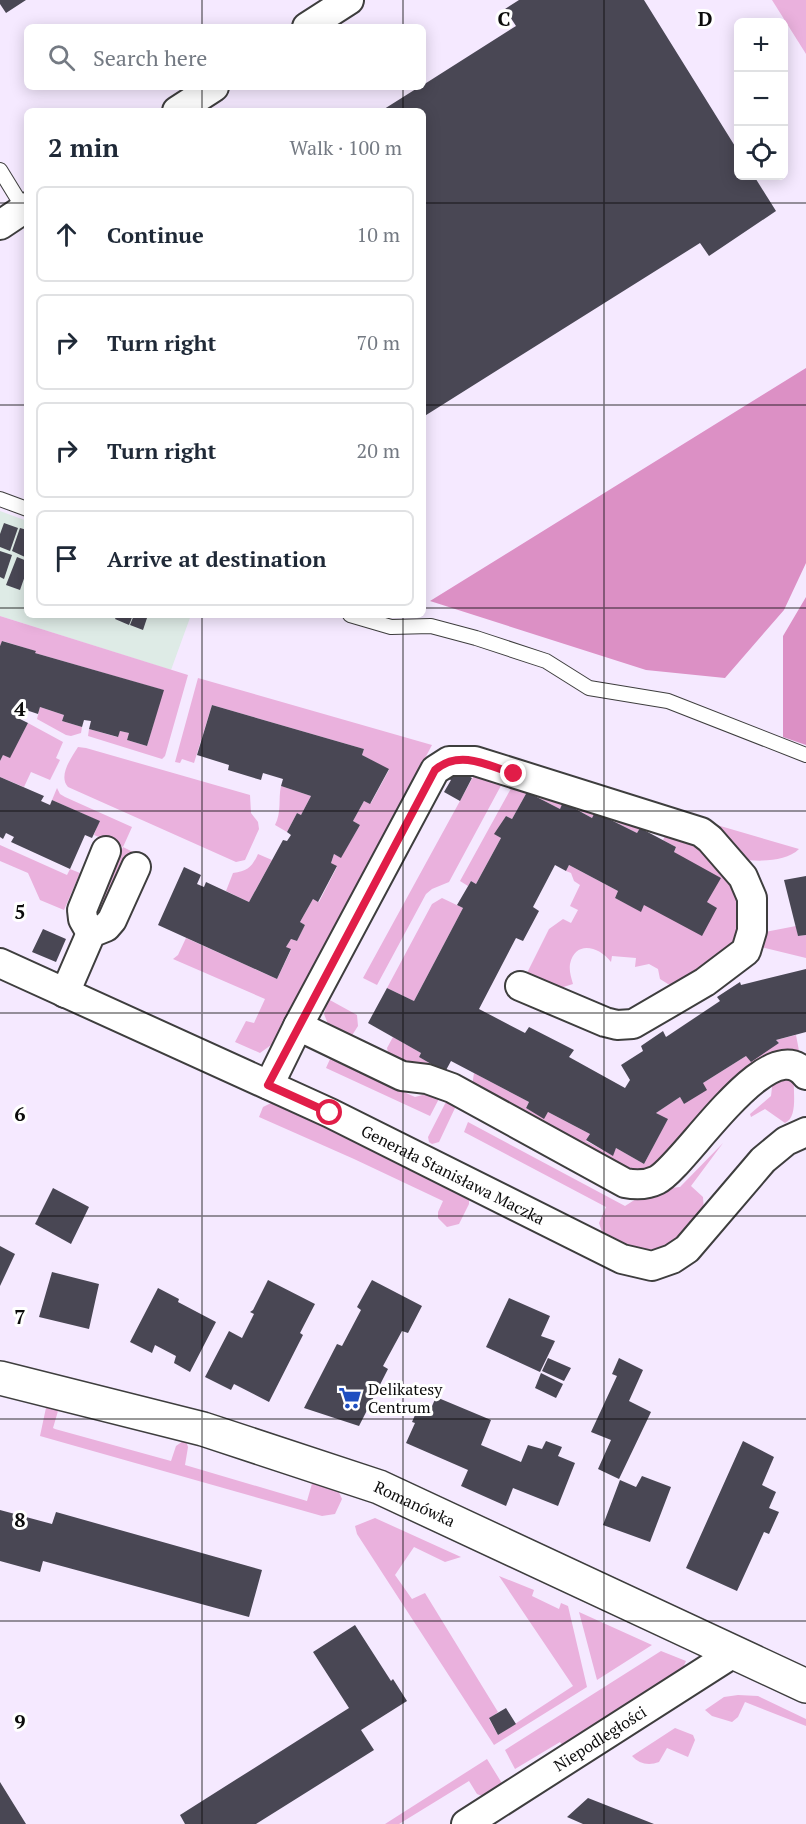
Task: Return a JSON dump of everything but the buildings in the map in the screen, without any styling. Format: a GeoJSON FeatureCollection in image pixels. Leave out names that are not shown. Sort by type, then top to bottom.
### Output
{"type":"FeatureCollection","features":[{"type":"Feature","properties":{"kind":"street"},"geometry":{"type":"LineString","coordinates":[[312,24],[349,0]]}},
{"type":"Feature","properties":{"kind":"street"},"geometry":{"type":"LineString","coordinates":[[182,108],[209,90]]}},
{"type":"Feature","properties":{"kind":"street"},"geometry":{"type":"LineString","coordinates":[[0,225],[24,209]]}},
{"type":"Feature","properties":{"kind":"street"},"geometry":{"type":"LineString","coordinates":[[268,1085],[435,770],[449,760],[475,761],[700,832],[710,839],[743,877],[752,898],[752,931],[746,951],[705,982],[633,1024],[617,1025],[605,1022],[520,986]]}},
{"type":"Feature","properties":{"kind":"street"},"geometry":{"type":"LineString","coordinates":[[91,933],[83,919],[82,910],[106,851]]}},
{"type":"Feature","properties":{"kind":"street"},"geometry":{"type":"LineString","coordinates":[[65,993],[91,933],[106,927],[112,920],[136,867]]}},
{"type":"Feature","properties":{"kind":"street","name":"Generała Stanisława Maczka"},"geometry":{"type":"LineString","coordinates":[[0,963],[330,1113],[622,1259],[652,1266],[672,1259],[687,1249],[763,1160],[786,1141],[806,1132]]}},
{"type":"Feature","properties":{"kind":"street"},"geometry":{"type":"LineString","coordinates":[[298,1026],[402,1076],[427,1079],[452,1088],[625,1183],[636,1185],[657,1180],[737,1095],[765,1072],[778,1065],[793,1065],[806,1075]]}},
{"type":"Feature","properties":{"kind":"street","name":"Romanówka"},"geometry":{"type":"LineString","coordinates":[[0,1378],[203,1429],[379,1487],[806,1686]]}},
{"type":"Feature","properties":{"kind":"street","name":"Niepodległości"},"geometry":{"type":"LineString","coordinates":[[466,1824],[735,1652]]}},
{"type":"Feature","properties":{"kind":"lane"},"geometry":{"type":"LineString","coordinates":[[0,170],[24,205]]}},
{"type":"Feature","properties":{"kind":"lane"},"geometry":{"type":"LineString","coordinates":[[0,498],[24,508]]}},
{"type":"Feature","properties":{"kind":"lane"},"geometry":{"type":"LineString","coordinates":[[360,618],[391,627],[431,626],[476,638],[546,661],[589,688],[668,701],[806,755]]}},
{"type":"Feature","properties":{"kind":"shaded area"},"geometry":{"type":"Polygon","coordinates":[[[772,0],[806,0],[806,54],[788,25],[788,18],[783,18],[772,0]]]}},
{"type":"Feature","properties":{"kind":"shaded area"},"geometry":{"type":"Polygon","coordinates":[[[806,368],[806,563],[784,610],[725,678],[646,670],[430,601],[806,368]]]}},
{"type":"Feature","properties":{"kind":"shaded area"},"geometry":{"type":"Polygon","coordinates":[[[0,511],[24,520],[24,618],[190,618],[171,670],[0,616],[0,511]]]}},
{"type":"Feature","properties":{"kind":"shaded area"},"geometry":{"type":"Polygon","coordinates":[[[806,597],[806,745],[783,737],[783,636],[806,597]]]}},
{"type":"Feature","properties":{"kind":"shaded area"},"geometry":{"type":"Polygon","coordinates":[[[0,616],[188,675],[165,756],[162,759],[88,736],[89,729],[117,737],[120,731],[129,733],[127,740],[147,746],[163,690],[35,653],[35,651],[3,641],[0,646],[0,616]]]}},
{"type":"Feature","properties":{"kind":"shaded area"},"geometry":{"type":"Polygon","coordinates":[[[198,678],[432,745],[313,969],[278,1040],[260,1053],[235,1042],[246,1021],[254,1023],[265,999],[173,959],[178,955],[186,938],[277,979],[291,950],[286,947],[291,939],[297,941],[305,925],[300,922],[313,899],[319,902],[337,867],[331,863],[334,854],[341,857],[360,825],[353,821],[364,801],[371,803],[389,770],[362,755],[364,749],[212,705],[194,763],[182,759],[180,763],[175,762],[198,678]]]}},
{"type":"Feature","properties":{"kind":"shaded area"},"geometry":{"type":"Polygon","coordinates":[[[40,707],[64,715],[62,721],[82,727],[81,733],[66,735],[37,719],[40,707]]]}},
{"type":"Feature","properties":{"kind":"shaded area"},"geometry":{"type":"Polygon","coordinates":[[[28,723],[63,742],[56,758],[60,760],[50,780],[31,772],[24,787],[0,777],[0,761],[3,755],[10,757],[28,723]]]}},
{"type":"Feature","properties":{"kind":"shaded area"},"geometry":{"type":"Polygon","coordinates":[[[78,747],[250,795],[251,813],[258,822],[259,829],[245,860],[236,862],[68,787],[64,778],[65,772],[78,747]]]}},
{"type":"Feature","properties":{"kind":"shaded area"},"geometry":{"type":"Polygon","coordinates":[[[478,768],[504,780],[449,882],[426,894],[377,985],[363,978],[478,768]]]}},
{"type":"Feature","properties":{"kind":"shaded area"},"geometry":{"type":"Polygon","coordinates":[[[514,783],[651,824],[647,832],[640,828],[637,833],[596,812],[592,818],[564,802],[560,809],[527,792],[512,819],[506,816],[495,834],[501,838],[476,884],[471,881],[468,886],[460,881],[514,783]]]}},
{"type":"Feature","properties":{"kind":"shaded area"},"geometry":{"type":"Polygon","coordinates":[[[281,786],[311,796],[301,815],[297,813],[287,832],[275,825],[281,786]]]}},
{"type":"Feature","properties":{"kind":"shaded area"},"geometry":{"type":"Polygon","coordinates":[[[57,788],[65,797],[132,827],[123,847],[94,835],[99,821],[52,800],[57,788]]]}},
{"type":"Feature","properties":{"kind":"shaded area"},"geometry":{"type":"Polygon","coordinates":[[[710,823],[799,849],[779,859],[755,861],[740,859],[710,823]]]}},
{"type":"Feature","properties":{"kind":"shaded area"},"geometry":{"type":"Polygon","coordinates":[[[668,830],[690,835],[734,881],[741,905],[736,949],[676,985],[668,984],[660,979],[658,969],[649,964],[635,967],[636,958],[612,956],[611,962],[600,952],[588,948],[577,951],[573,956],[570,969],[573,984],[557,989],[525,977],[549,929],[563,919],[571,923],[578,910],[570,906],[580,885],[574,881],[571,873],[566,871],[569,865],[618,891],[615,898],[641,911],[644,905],[716,908],[707,902],[674,852],[676,847],[663,840],[668,830]]]}},
{"type":"Feature","properties":{"kind":"shaded area"},"geometry":{"type":"Polygon","coordinates":[[[0,845],[67,875],[70,869],[80,873],[64,910],[40,900],[28,873],[0,861],[0,845]]]}},
{"type":"Feature","properties":{"kind":"shaded area"},"geometry":{"type":"Polygon","coordinates":[[[123,847],[133,852],[101,918],[93,914],[123,847]]]}},
{"type":"Feature","properties":{"kind":"shaded area"},"geometry":{"type":"Polygon","coordinates":[[[258,854],[272,860],[249,902],[226,891],[233,873],[249,868],[258,854]]]}},
{"type":"Feature","properties":{"kind":"shaded area"},"geometry":{"type":"Polygon","coordinates":[[[442,898],[463,908],[414,1001],[387,988],[432,904],[442,898]]]}},
{"type":"Feature","properties":{"kind":"shaded area"},"geometry":{"type":"Polygon","coordinates":[[[796,926],[798,936],[806,935],[806,958],[761,947],[765,932],[796,926]]]}},
{"type":"Feature","properties":{"kind":"shaded area"},"geometry":{"type":"Polygon","coordinates":[[[328,999],[357,1015],[358,1026],[351,1037],[330,1029],[324,1014],[328,999]]]}},
{"type":"Feature","properties":{"kind":"shaded area"},"geometry":{"type":"Polygon","coordinates":[[[796,1035],[800,1056],[653,1171],[625,1173],[472,1086],[474,1073],[529,1102],[526,1108],[544,1118],[548,1112],[590,1134],[586,1141],[612,1155],[616,1148],[644,1164],[667,1120],[656,1113],[680,1097],[684,1104],[703,1083],[746,1056],[779,1043],[776,1040],[796,1035]]]}},
{"type":"Feature","properties":{"kind":"shaded area"},"geometry":{"type":"Polygon","coordinates":[[[393,1037],[421,1053],[419,1057],[445,1072],[433,1073],[389,1057],[387,1048],[393,1037]]]}},
{"type":"Feature","properties":{"kind":"shaded area"},"geometry":{"type":"Polygon","coordinates":[[[330,1059],[415,1097],[442,1093],[430,1116],[326,1068],[330,1059]]]}},
{"type":"Feature","properties":{"kind":"shaded area"},"geometry":{"type":"Polygon","coordinates":[[[773,1079],[794,1080],[792,1116],[785,1123],[765,1109],[751,1117],[750,1114],[771,1096],[773,1079]]]}},
{"type":"Feature","properties":{"kind":"shaded area"},"geometry":{"type":"Polygon","coordinates":[[[449,1096],[455,1108],[439,1142],[432,1144],[428,1137],[449,1096]]]}},
{"type":"Feature","properties":{"kind":"shaded area"},"geometry":{"type":"Polygon","coordinates":[[[271,1103],[387,1156],[469,1197],[469,1204],[459,1224],[447,1227],[438,1218],[443,1201],[259,1117],[263,1107],[271,1103]]]}},
{"type":"Feature","properties":{"kind":"shaded area"},"geometry":{"type":"Polygon","coordinates":[[[468,1122],[625,1206],[662,1189],[680,1187],[723,1143],[691,1186],[703,1197],[704,1211],[676,1242],[666,1247],[647,1249],[629,1245],[602,1232],[599,1223],[606,1207],[464,1132],[468,1122]]]}},
{"type":"Feature","properties":{"kind":"shaded area"},"geometry":{"type":"Polygon","coordinates":[[[47,1403],[58,1411],[53,1428],[55,1429],[171,1461],[176,1446],[186,1441],[188,1447],[185,1465],[307,1501],[313,1480],[338,1490],[342,1499],[335,1514],[322,1516],[40,1436],[47,1403]]]}},
{"type":"Feature","properties":{"kind":"shaded area"},"geometry":{"type":"Polygon","coordinates":[[[375,1518],[461,1557],[445,1562],[414,1547],[395,1575],[412,1599],[425,1593],[498,1712],[489,1719],[498,1735],[573,1686],[499,1576],[534,1590],[532,1596],[559,1609],[561,1603],[568,1606],[587,1687],[494,1745],[357,1534],[355,1526],[375,1518]]]}},
{"type":"Feature","properties":{"kind":"shaded area"},"geometry":{"type":"Polygon","coordinates":[[[579,1612],[652,1645],[597,1680],[579,1612]]]}},
{"type":"Feature","properties":{"kind":"shaded area"},"geometry":{"type":"Polygon","coordinates":[[[661,1651],[686,1661],[682,1670],[563,1746],[560,1742],[515,1769],[505,1750],[661,1651]]]}},
{"type":"Feature","properties":{"kind":"shaded area"},"geometry":{"type":"Polygon","coordinates":[[[758,1696],[806,1719],[806,1726],[745,1702],[738,1717],[732,1722],[712,1716],[705,1710],[724,1697],[758,1696]]]}},
{"type":"Feature","properties":{"kind":"shaded area"},"geometry":{"type":"Polygon","coordinates":[[[675,1728],[693,1735],[695,1740],[688,1757],[667,1748],[659,1762],[655,1763],[641,1762],[632,1756],[675,1728]]]}},
{"type":"Feature","properties":{"kind":"shaded area"},"geometry":{"type":"Polygon","coordinates":[[[487,1759],[503,1785],[482,1796],[477,1794],[469,1781],[399,1824],[385,1824],[487,1759]]]}},
{"type":"Feature","properties":{"kind":"place","name":"Delikatesy Centrum"},"geometry":{"type":"Point","coordinates":[350,1398]}},
{"type":"Feature","properties":{"kind":"route"},"geometry":{"type":"LineString","coordinates":[[330,1113],[268,1085],[435,770],[449,760],[458,759],[475,761],[514,774]]}}]}
